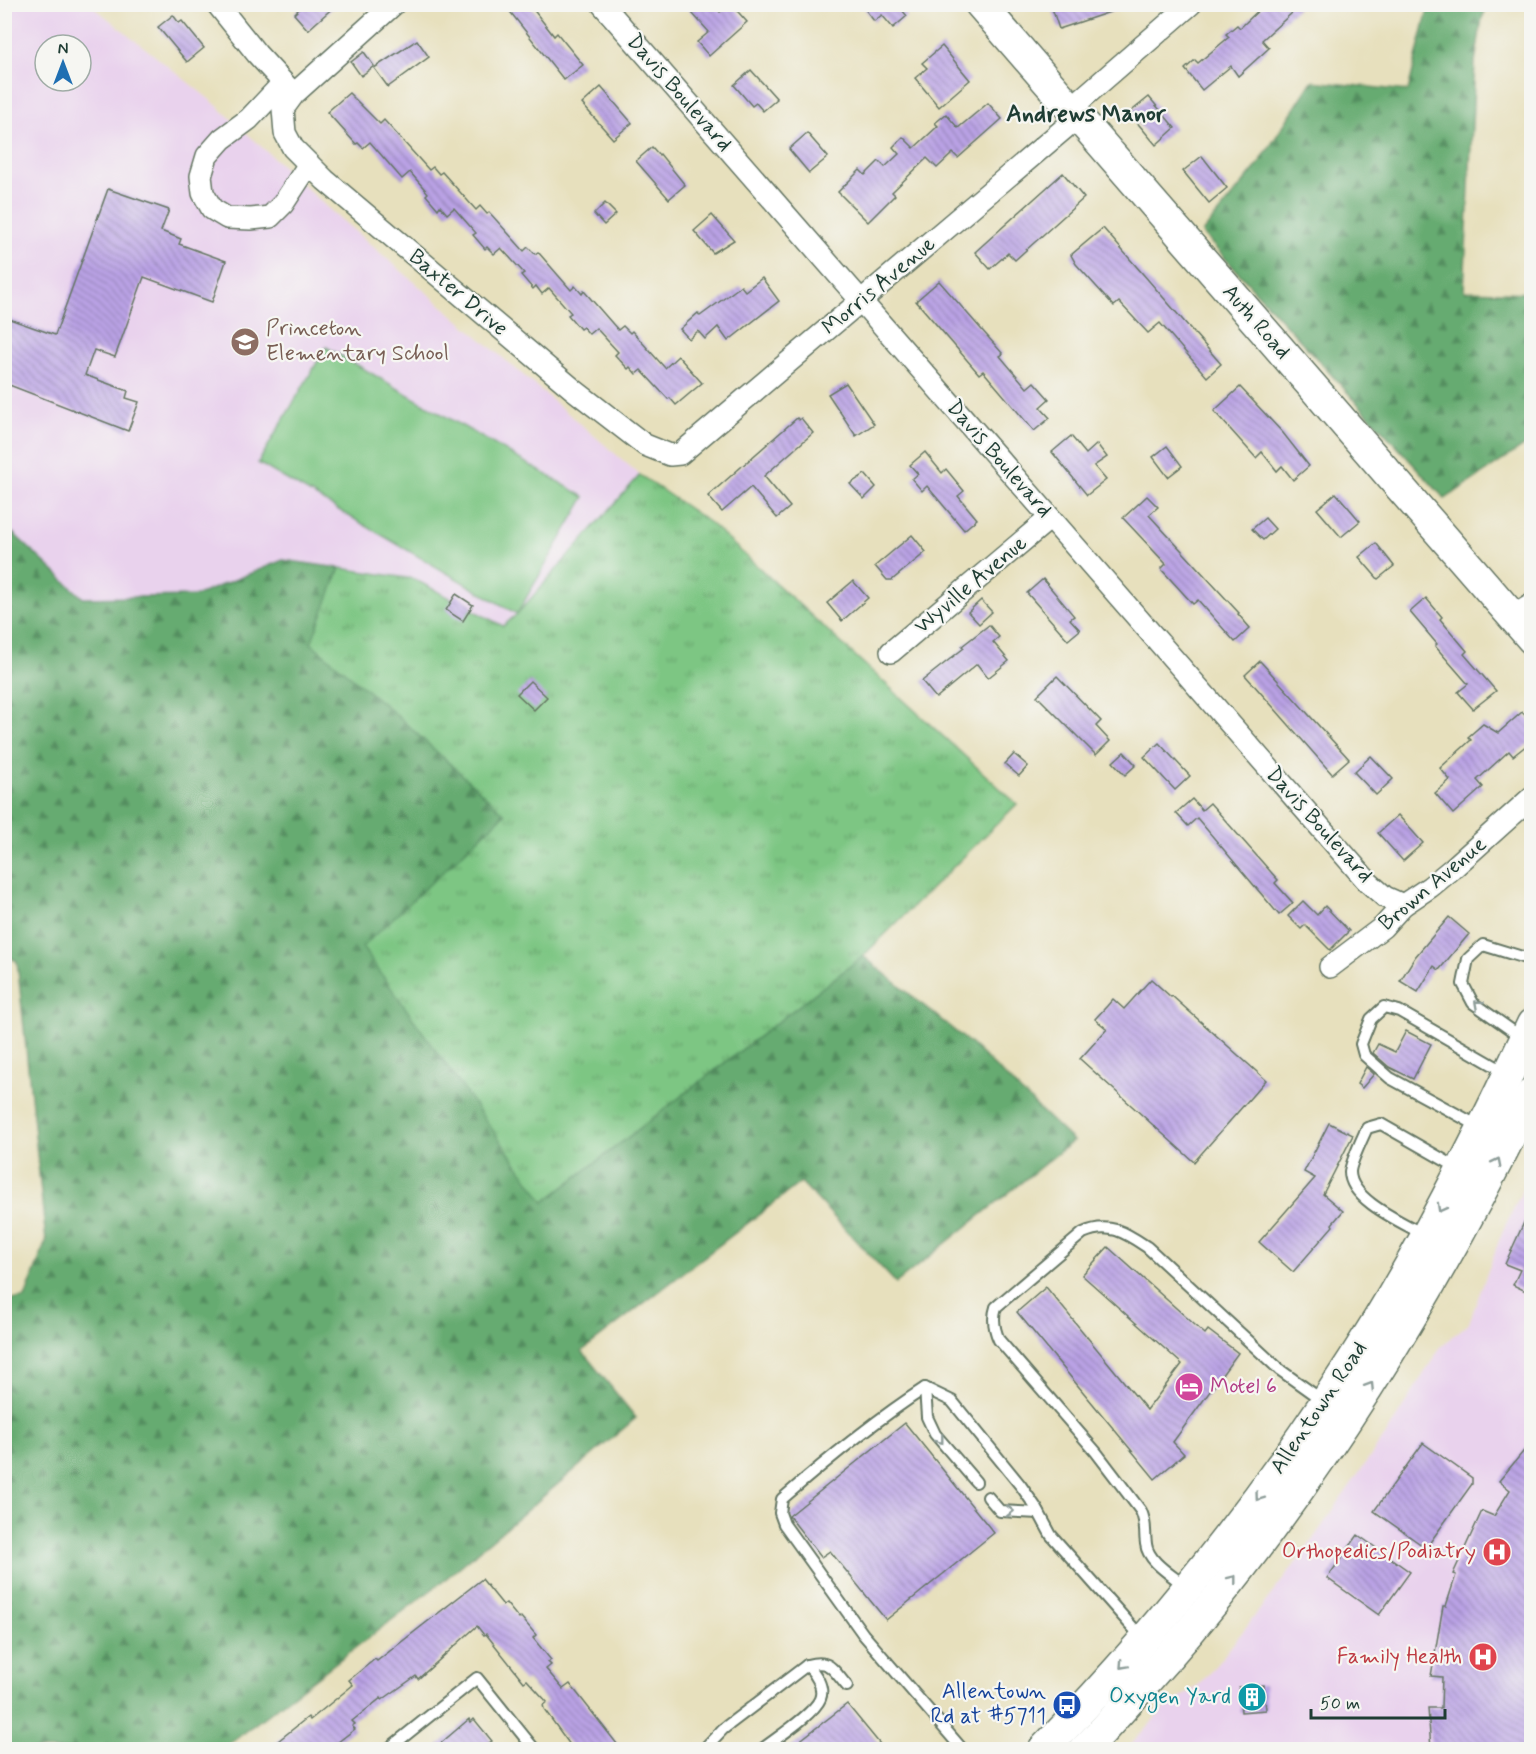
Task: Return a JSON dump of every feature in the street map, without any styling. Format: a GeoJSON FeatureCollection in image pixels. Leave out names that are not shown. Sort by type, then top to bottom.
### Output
{"type":"FeatureCollection","features":[{"type":"Feature","properties":{"kind":"main road","name":"Auth Road"},"geometry":{"type":"LineString","coordinates":[[980,4],[1074,113],[1520,605],[1532,639]]}},
{"type":"Feature","properties":{"kind":"main road","name":"Allentown Road"},"geometry":{"type":"LineString","coordinates":[[1084,1749],[1153,1652],[1199,1598],[1304,1484],[1378,1320],[1461,1170],[1528,1031]]}},
{"type":"Feature","properties":{"kind":"main road","name":"Allentown Road"},"geometry":{"type":"LineString","coordinates":[[1337,1411],[1445,1257],[1484,1188],[1532,1093]]}},
{"type":"Feature","properties":{"kind":"main road","name":"Allentown Road"},"geometry":{"type":"LineString","coordinates":[[1043,1749],[1153,1652]]}},
{"type":"Feature","properties":{"kind":"street"},"geometry":{"type":"LineString","coordinates":[[217,4],[257,54],[289,88]]}},
{"type":"Feature","properties":{"kind":"street"},"geometry":{"type":"LineString","coordinates":[[309,164],[283,204],[270,217],[227,218],[212,209],[202,193],[201,176],[207,156],[222,139],[393,4]]}},
{"type":"Feature","properties":{"kind":"street","name":"Davis Boulevard"},"geometry":{"type":"LineString","coordinates":[[602,4],[1368,882],[1385,897],[1403,905]]}},
{"type":"Feature","properties":{"kind":"street","name":"Morris Avenue"},"geometry":{"type":"LineString","coordinates":[[680,454],[861,301],[1074,113],[1191,4]]}},
{"type":"Feature","properties":{"kind":"street","name":"Baxter Drive"},"geometry":{"type":"LineString","coordinates":[[289,88],[283,109],[285,133],[293,148],[325,180],[574,390],[645,445],[670,455],[680,454]]}},
{"type":"Feature","properties":{"kind":"street","name":"Wyville Avenue"},"geometry":{"type":"LineString","coordinates":[[891,652],[1050,518]]}},
{"type":"Feature","properties":{"kind":"street","name":"Brown Avenue"},"geometry":{"type":"LineString","coordinates":[[1330,967],[1383,927],[1403,905],[1452,869],[1532,797]]}},
{"type":"Feature","properties":{"kind":"lane"},"geometry":{"type":"LineString","coordinates":[[1528,1031],[1473,1002],[1463,984],[1468,959],[1483,945],[1532,960]]}},
{"type":"Feature","properties":{"kind":"lane"},"geometry":{"type":"LineString","coordinates":[[1482,1128],[1390,1078],[1364,1055],[1361,1044],[1371,1019],[1384,1007],[1399,1011],[1508,1074]]}},
{"type":"Feature","properties":{"kind":"lane"},"geometry":{"type":"LineString","coordinates":[[1426,1236],[1366,1202],[1353,1183],[1350,1172],[1367,1128],[1381,1124],[1391,1128],[1461,1170]]}},
{"type":"Feature","properties":{"kind":"lane"},"geometry":{"type":"LineString","coordinates":[[1199,1598],[1149,1556],[1145,1543],[1146,1521],[1141,1511],[1096,1452],[999,1340],[995,1332],[993,1316],[996,1307],[1083,1233],[1094,1228],[1111,1227],[1124,1232],[1147,1247],[1280,1370],[1337,1411]]}},
{"type":"Feature","properties":{"kind":"lane"},"geometry":{"type":"LineString","coordinates":[[925,1388],[927,1417],[934,1434],[976,1482]]}},
{"type":"Feature","properties":{"kind":"lane"},"geometry":{"type":"LineString","coordinates":[[925,1388],[952,1401],[1021,1486],[1051,1535],[1153,1652]]}},
{"type":"Feature","properties":{"kind":"lane"},"geometry":{"type":"LineString","coordinates":[[925,1388],[884,1414],[807,1477],[782,1499],[780,1513],[784,1524],[863,1634],[963,1749]]}},
{"type":"Feature","properties":{"kind":"lane"},"geometry":{"type":"LineString","coordinates":[[988,1497],[1000,1511],[1039,1513]]}},
{"type":"Feature","properties":{"kind":"lane"},"geometry":{"type":"LineString","coordinates":[[703,1749],[723,1729],[807,1665],[820,1662],[829,1665],[847,1686]]}},
{"type":"Feature","properties":{"kind":"lane"},"geometry":{"type":"LineString","coordinates":[[761,1749],[806,1716],[820,1699],[820,1686],[807,1665]]}},
{"type":"Feature","properties":{"kind":"lane"},"geometry":{"type":"LineString","coordinates":[[387,1749],[477,1678],[535,1749]]}},
{"type":"Feature","properties":{"kind":"shaded area","name":"Princeton Elementary School"},"geometry":{"type":"Polygon","coordinates":[[[4,5],[91,5],[214,103],[330,210],[640,475],[517,614],[503,626],[414,579],[283,560],[195,596],[83,598],[5,527],[4,5]]]}},
{"type":"Feature","properties":{"kind":"shaded area"},"geometry":{"type":"Polygon","coordinates":[[[1531,1173],[1531,1749],[1126,1750],[1167,1706],[1198,1686],[1222,1658],[1302,1555],[1387,1433],[1441,1346],[1469,1323],[1502,1232],[1531,1173]]]}},
{"type":"Feature","properties":{"kind":"green space"},"geometry":{"type":"Polygon","coordinates":[[[1429,5],[1488,5],[1482,18],[1475,62],[1464,291],[1532,293],[1531,441],[1445,499],[1202,233],[1258,165],[1312,81],[1408,91],[1429,5]]]}},
{"type":"Feature","properties":{"kind":"green space"},"geometry":{"type":"Polygon","coordinates":[[[326,347],[585,497],[517,614],[258,463],[326,347]]]}},
{"type":"Feature","properties":{"kind":"green space"},"geometry":{"type":"Polygon","coordinates":[[[640,475],[710,523],[1017,804],[863,956],[544,1202],[362,947],[505,814],[392,711],[311,643],[340,568],[414,579],[503,626],[517,614],[640,475]]]}},
{"type":"Feature","properties":{"kind":"green space"},"geometry":{"type":"Polygon","coordinates":[[[13,533],[83,598],[195,596],[283,560],[340,568],[312,643],[392,711],[505,814],[544,1202],[863,956],[972,1045],[1073,1141],[896,1283],[801,1182],[582,1351],[636,1418],[443,1581],[222,1749],[5,1750],[5,1300],[25,1298],[46,1241],[17,961],[4,955],[4,547],[13,533]]]}},
{"type":"Feature","properties":{"kind":"building"},"geometry":{"type":"Polygon","coordinates":[[[304,4],[337,4],[308,30],[294,14],[304,4]]]}},
{"type":"Feature","properties":{"kind":"building"},"geometry":{"type":"Polygon","coordinates":[[[504,4],[529,4],[554,36],[557,33],[583,65],[564,80],[504,4]]]}},
{"type":"Feature","properties":{"kind":"building"},"geometry":{"type":"Polygon","coordinates":[[[684,4],[713,4],[720,12],[731,4],[747,22],[709,56],[697,42],[709,32],[684,4]]]}},
{"type":"Feature","properties":{"kind":"building"},"geometry":{"type":"Polygon","coordinates":[[[861,4],[897,4],[907,16],[893,28],[882,15],[874,21],[861,4]]]}},
{"type":"Feature","properties":{"kind":"building"},"geometry":{"type":"Polygon","coordinates":[[[1063,4],[1124,4],[1125,7],[1059,29],[1052,8],[1063,4]]]}},
{"type":"Feature","properties":{"kind":"building"},"geometry":{"type":"Polygon","coordinates":[[[1265,4],[1302,4],[1262,40],[1269,48],[1238,76],[1231,66],[1202,90],[1185,69],[1195,60],[1198,63],[1229,37],[1226,34],[1237,25],[1240,28],[1265,4]]]}},
{"type":"Feature","properties":{"kind":"building"},"geometry":{"type":"Polygon","coordinates":[[[173,15],[179,23],[182,21],[204,48],[187,62],[158,27],[173,15]]]}},
{"type":"Feature","properties":{"kind":"building"},"geometry":{"type":"Polygon","coordinates":[[[417,40],[429,57],[388,87],[374,68],[417,40]]]}},
{"type":"Feature","properties":{"kind":"building"},"geometry":{"type":"Polygon","coordinates":[[[942,46],[970,80],[939,107],[915,78],[927,68],[922,63],[942,46]]]}},
{"type":"Feature","properties":{"kind":"building"},"geometry":{"type":"Polygon","coordinates":[[[364,52],[374,66],[361,76],[351,62],[364,52]]]}},
{"type":"Feature","properties":{"kind":"building"},"geometry":{"type":"Polygon","coordinates":[[[751,70],[777,99],[763,111],[756,103],[752,106],[734,85],[751,70]]]}},
{"type":"Feature","properties":{"kind":"building"},"geometry":{"type":"Polygon","coordinates":[[[601,87],[632,123],[613,139],[582,104],[601,87]]]}},
{"type":"Feature","properties":{"kind":"building"},"geometry":{"type":"Polygon","coordinates":[[[349,93],[380,124],[384,120],[429,170],[433,167],[439,174],[442,172],[476,210],[480,206],[487,214],[489,212],[524,251],[528,247],[535,254],[538,252],[571,290],[575,286],[582,294],[584,291],[618,330],[623,326],[630,333],[632,331],[665,368],[678,356],[702,383],[676,405],[641,370],[636,374],[630,367],[628,369],[615,355],[618,352],[596,328],[589,334],[583,327],[580,329],[568,315],[571,313],[549,288],[542,294],[536,286],[533,289],[521,275],[524,273],[501,248],[494,254],[487,247],[485,249],[473,235],[476,233],[454,208],[447,214],[440,206],[438,209],[410,172],[402,179],[370,142],[363,148],[358,143],[356,144],[327,112],[349,93]]]}},
{"type":"Feature","properties":{"kind":"building"},"geometry":{"type":"Polygon","coordinates":[[[1149,97],[1175,128],[1156,145],[1129,113],[1149,97]]]}},
{"type":"Feature","properties":{"kind":"building"},"geometry":{"type":"Polygon","coordinates":[[[988,103],[1002,119],[958,158],[953,153],[937,168],[927,158],[892,192],[895,195],[868,222],[838,192],[860,170],[865,175],[879,161],[885,167],[899,154],[893,147],[903,137],[914,148],[938,126],[935,123],[946,114],[958,128],[988,103]]]}},
{"type":"Feature","properties":{"kind":"building"},"geometry":{"type":"Polygon","coordinates":[[[807,133],[828,157],[809,173],[789,149],[807,133]]]}},
{"type":"Feature","properties":{"kind":"building"},"geometry":{"type":"Polygon","coordinates":[[[652,147],[685,185],[669,199],[636,161],[652,147]]]}},
{"type":"Feature","properties":{"kind":"building"},"geometry":{"type":"Polygon","coordinates":[[[1202,156],[1227,188],[1209,203],[1183,171],[1202,156]]]}},
{"type":"Feature","properties":{"kind":"building"},"geometry":{"type":"Polygon","coordinates":[[[1063,173],[1084,198],[1015,260],[1008,253],[990,269],[975,252],[1063,173]]]}},
{"type":"Feature","properties":{"kind":"building"},"geometry":{"type":"Polygon","coordinates":[[[108,189],[169,210],[161,231],[181,239],[179,244],[226,261],[212,302],[144,277],[115,357],[94,350],[85,375],[128,391],[126,398],[139,402],[128,431],[4,383],[4,317],[55,335],[108,189]]]}},
{"type":"Feature","properties":{"kind":"building"},"geometry":{"type":"Polygon","coordinates":[[[605,203],[616,214],[604,225],[594,214],[605,203]]]}},
{"type":"Feature","properties":{"kind":"building"},"geometry":{"type":"Polygon","coordinates":[[[712,215],[734,240],[713,253],[694,231],[712,215]]]}},
{"type":"Feature","properties":{"kind":"building"},"geometry":{"type":"Polygon","coordinates":[[[1103,228],[1221,364],[1207,377],[1160,323],[1148,333],[1119,302],[1114,306],[1076,264],[1071,255],[1103,228]]]}},
{"type":"Feature","properties":{"kind":"building"},"geometry":{"type":"Polygon","coordinates":[[[762,278],[779,301],[728,341],[718,327],[705,339],[698,331],[689,339],[680,329],[698,313],[700,316],[741,286],[745,291],[762,278]]]}},
{"type":"Feature","properties":{"kind":"building"},"geometry":{"type":"Polygon","coordinates":[[[939,281],[1003,354],[1000,356],[1027,388],[1034,382],[1049,399],[1040,407],[1050,418],[1034,431],[983,371],[979,374],[916,301],[939,281]]]}},
{"type":"Feature","properties":{"kind":"building"},"geometry":{"type":"Polygon","coordinates":[[[846,383],[874,424],[856,436],[828,394],[846,383]]]}},
{"type":"Feature","properties":{"kind":"building"},"geometry":{"type":"Polygon","coordinates":[[[1240,387],[1283,433],[1309,466],[1293,480],[1282,466],[1277,471],[1262,452],[1256,458],[1214,411],[1240,387]]]}},
{"type":"Feature","properties":{"kind":"building"},"geometry":{"type":"Polygon","coordinates":[[[797,418],[799,420],[801,418],[813,433],[764,476],[790,507],[777,518],[751,487],[722,512],[708,496],[797,418]]]}},
{"type":"Feature","properties":{"kind":"building"},"geometry":{"type":"Polygon","coordinates":[[[1071,436],[1086,454],[1097,444],[1107,457],[1094,466],[1106,480],[1087,495],[1052,452],[1071,436]]]}},
{"type":"Feature","properties":{"kind":"building"},"geometry":{"type":"Polygon","coordinates":[[[1167,446],[1182,466],[1168,477],[1153,457],[1167,446]]]}},
{"type":"Feature","properties":{"kind":"building"},"geometry":{"type":"Polygon","coordinates":[[[925,452],[942,473],[946,469],[964,491],[958,496],[977,519],[964,530],[927,486],[922,491],[912,479],[918,474],[910,465],[925,452]]]}},
{"type":"Feature","properties":{"kind":"building"},"geometry":{"type":"Polygon","coordinates":[[[865,474],[876,487],[864,499],[850,484],[865,474]]]}},
{"type":"Feature","properties":{"kind":"building"},"geometry":{"type":"Polygon","coordinates":[[[1336,493],[1360,521],[1341,537],[1317,509],[1336,493]]]}},
{"type":"Feature","properties":{"kind":"building"},"geometry":{"type":"Polygon","coordinates":[[[1147,496],[1158,507],[1149,515],[1250,628],[1235,642],[1198,600],[1193,604],[1161,569],[1166,564],[1123,518],[1147,496]]]}},
{"type":"Feature","properties":{"kind":"building"},"geometry":{"type":"Polygon","coordinates":[[[1265,518],[1275,529],[1263,540],[1252,529],[1265,518]]]}},
{"type":"Feature","properties":{"kind":"building"},"geometry":{"type":"Polygon","coordinates":[[[912,535],[926,552],[892,580],[887,580],[875,566],[912,535]]]}},
{"type":"Feature","properties":{"kind":"building"},"geometry":{"type":"Polygon","coordinates":[[[1376,543],[1394,566],[1378,579],[1359,557],[1376,543]]]}},
{"type":"Feature","properties":{"kind":"building"},"geometry":{"type":"Polygon","coordinates":[[[1043,579],[1074,616],[1070,619],[1080,630],[1068,640],[1027,593],[1043,579]]]}},
{"type":"Feature","properties":{"kind":"building"},"geometry":{"type":"Polygon","coordinates":[[[853,581],[868,598],[842,621],[827,603],[853,581]]]}},
{"type":"Feature","properties":{"kind":"building"},"geometry":{"type":"Polygon","coordinates":[[[456,594],[473,605],[463,621],[446,610],[456,594]]]}},
{"type":"Feature","properties":{"kind":"building"},"geometry":{"type":"Polygon","coordinates":[[[1426,598],[1467,651],[1464,654],[1496,691],[1473,709],[1458,692],[1468,684],[1435,646],[1437,644],[1410,612],[1426,598]]]}},
{"type":"Feature","properties":{"kind":"building"},"geometry":{"type":"Polygon","coordinates":[[[981,600],[992,612],[979,624],[968,612],[981,600]]]}},
{"type":"Feature","properties":{"kind":"building"},"geometry":{"type":"Polygon","coordinates":[[[989,625],[999,637],[993,642],[1009,661],[988,678],[977,664],[936,698],[922,681],[989,625]]]}},
{"type":"Feature","properties":{"kind":"building"},"geometry":{"type":"Polygon","coordinates":[[[1260,661],[1349,759],[1332,774],[1245,675],[1260,661]]]}},
{"type":"Feature","properties":{"kind":"building"},"geometry":{"type":"Polygon","coordinates":[[[1057,676],[1101,721],[1096,726],[1110,741],[1096,755],[1037,696],[1057,676]]]}},
{"type":"Feature","properties":{"kind":"building"},"geometry":{"type":"Polygon","coordinates":[[[530,681],[547,697],[534,710],[517,694],[530,681]]]}},
{"type":"Feature","properties":{"kind":"building"},"geometry":{"type":"Polygon","coordinates":[[[1522,712],[1532,723],[1532,741],[1513,756],[1509,751],[1477,780],[1483,787],[1453,814],[1435,793],[1450,780],[1440,768],[1471,740],[1468,737],[1483,724],[1498,733],[1522,712]]]}},
{"type":"Feature","properties":{"kind":"building"},"geometry":{"type":"Polygon","coordinates":[[[1159,743],[1190,776],[1175,790],[1144,757],[1159,743]]]}},
{"type":"Feature","properties":{"kind":"building"},"geometry":{"type":"Polygon","coordinates":[[[1124,752],[1136,765],[1125,775],[1113,762],[1124,752]]]}},
{"type":"Feature","properties":{"kind":"building"},"geometry":{"type":"Polygon","coordinates":[[[1014,754],[1028,766],[1019,776],[1005,764],[1014,754]]]}},
{"type":"Feature","properties":{"kind":"building"},"geometry":{"type":"Polygon","coordinates":[[[1371,756],[1393,779],[1376,795],[1354,772],[1371,756]]]}},
{"type":"Feature","properties":{"kind":"building"},"geometry":{"type":"Polygon","coordinates":[[[1192,799],[1202,810],[1210,803],[1278,880],[1275,883],[1293,903],[1279,915],[1197,818],[1188,826],[1176,813],[1192,799]]]}},
{"type":"Feature","properties":{"kind":"building"},"geometry":{"type":"Polygon","coordinates":[[[1398,815],[1423,843],[1403,861],[1378,833],[1398,815]]]}},
{"type":"Feature","properties":{"kind":"building"},"geometry":{"type":"Polygon","coordinates":[[[1303,901],[1317,915],[1325,906],[1349,931],[1330,950],[1305,925],[1301,929],[1288,916],[1303,901]]]}},
{"type":"Feature","properties":{"kind":"building"},"geometry":{"type":"Polygon","coordinates":[[[1449,917],[1469,934],[1439,970],[1434,966],[1418,992],[1400,981],[1415,957],[1449,917]]]}},
{"type":"Feature","properties":{"kind":"building"},"geometry":{"type":"Polygon","coordinates":[[[1151,979],[1266,1080],[1194,1162],[1080,1059],[1107,1029],[1095,1019],[1113,999],[1124,1009],[1151,979]]]}},
{"type":"Feature","properties":{"kind":"building"},"geometry":{"type":"Polygon","coordinates":[[[1406,1031],[1431,1044],[1413,1079],[1389,1067],[1373,1053],[1378,1044],[1395,1052],[1406,1031]]]}},
{"type":"Feature","properties":{"kind":"building"},"geometry":{"type":"Polygon","coordinates":[[[1366,1067],[1374,1074],[1362,1088],[1357,1084],[1366,1067]]]}},
{"type":"Feature","properties":{"kind":"building"},"geometry":{"type":"Polygon","coordinates":[[[1329,1123],[1353,1135],[1323,1194],[1343,1211],[1293,1272],[1259,1242],[1315,1178],[1304,1172],[1329,1123]]]}},
{"type":"Feature","properties":{"kind":"building"},"geometry":{"type":"Polygon","coordinates":[[[1532,1205],[1532,1294],[1513,1285],[1520,1270],[1505,1264],[1532,1205]]]}},
{"type":"Feature","properties":{"kind":"building"},"geometry":{"type":"Polygon","coordinates":[[[1108,1247],[1205,1334],[1208,1330],[1238,1353],[1173,1442],[1184,1454],[1155,1479],[1017,1312],[1046,1287],[1147,1410],[1182,1364],[1082,1275],[1108,1247]]]}},
{"type":"Feature","properties":{"kind":"building"},"geometry":{"type":"Polygon","coordinates":[[[905,1423],[994,1533],[886,1620],[830,1551],[821,1557],[789,1516],[905,1423]]]}},
{"type":"Feature","properties":{"kind":"building"},"geometry":{"type":"Polygon","coordinates":[[[1532,1441],[1532,1700],[1528,1698],[1530,1749],[1431,1749],[1428,1708],[1441,1708],[1442,1677],[1431,1676],[1443,1606],[1446,1606],[1456,1575],[1453,1574],[1482,1511],[1494,1516],[1510,1490],[1499,1481],[1532,1441]]]}},
{"type":"Feature","properties":{"kind":"building"},"geometry":{"type":"Polygon","coordinates":[[[1423,1443],[1472,1478],[1472,1484],[1426,1548],[1374,1511],[1423,1443]]]}},
{"type":"Feature","properties":{"kind":"building"},"geometry":{"type":"Polygon","coordinates":[[[1358,1535],[1410,1572],[1379,1615],[1327,1578],[1358,1535]]]}},
{"type":"Feature","properties":{"kind":"building"},"geometry":{"type":"Polygon","coordinates":[[[482,1579],[503,1605],[506,1603],[536,1635],[533,1638],[551,1660],[548,1662],[551,1665],[546,1669],[563,1689],[570,1684],[621,1749],[573,1749],[544,1709],[543,1705],[547,1702],[527,1680],[524,1682],[477,1626],[418,1679],[416,1676],[382,1700],[381,1698],[352,1721],[355,1729],[329,1749],[268,1749],[308,1717],[310,1720],[353,1685],[349,1680],[375,1659],[377,1661],[482,1579]]]}},
{"type":"Feature","properties":{"kind":"building","name":"Oxygen Yard"},"geometry":{"type":"Polygon","coordinates":[[[1264,1685],[1266,1710],[1241,1712],[1239,1687],[1264,1685]]]}},
{"type":"Feature","properties":{"kind":"building"},"geometry":{"type":"Polygon","coordinates":[[[847,1704],[884,1749],[789,1749],[847,1704]]]}},
{"type":"Feature","properties":{"kind":"building"},"geometry":{"type":"Polygon","coordinates":[[[469,1719],[471,1722],[474,1719],[492,1741],[489,1743],[495,1749],[434,1749],[469,1719]]]}},
{"type":"Feature","properties":{"kind":"place","name":"Princeton Elementary School"},"geometry":{"type":"Point","coordinates":[245,342]}},
{"type":"Feature","properties":{"kind":"place","name":"Motel 6"},"geometry":{"type":"Point","coordinates":[1189,1387]}},
{"type":"Feature","properties":{"kind":"place","name":"Orthopedics/Podiatry"},"geometry":{"type":"Point","coordinates":[1497,1552]}},
{"type":"Feature","properties":{"kind":"place","name":"Family Health"},"geometry":{"type":"Point","coordinates":[1483,1657]}},
{"type":"Feature","properties":{"kind":"place","name":"Oxygen Yard"},"geometry":{"type":"Point","coordinates":[1252,1697]}},
{"type":"Feature","properties":{"kind":"place","name":"Allentown Rd at #5711"},"geometry":{"type":"Point","coordinates":[1067,1705]}},
{"type":"Feature","properties":{"kind":"district","name":"Andrews Manor"},"geometry":{"type":"Point","coordinates":[1086,114]}}]}
